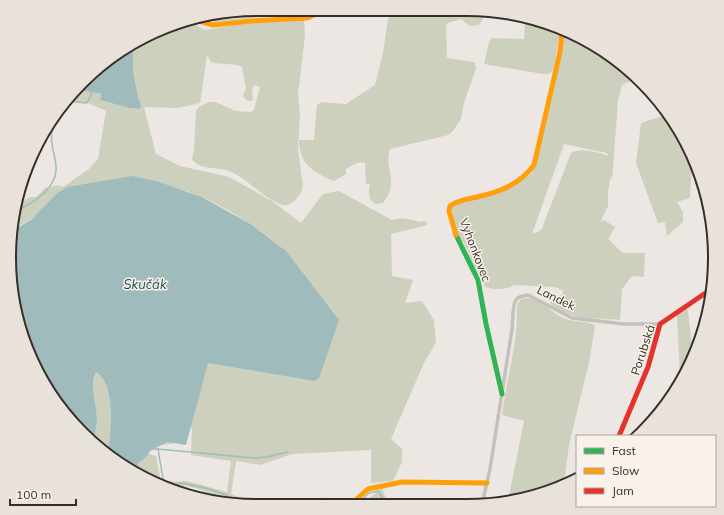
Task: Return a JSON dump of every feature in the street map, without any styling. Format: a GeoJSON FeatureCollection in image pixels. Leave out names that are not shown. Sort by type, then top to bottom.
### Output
{"type":"FeatureCollection","features":[{"type":"Feature","properties":{"kind":"street"},"geometry":{"type":"LineString","coordinates":[[204,22],[213,25],[307,18],[312,16]]}},
{"type":"Feature","properties":{"kind":"street","name":"Vyhonkovec"},"geometry":{"type":"LineString","coordinates":[[483,498],[502,394],[486,324],[478,280],[456,234],[449,210],[450,206],[455,202],[490,195],[516,182],[528,173],[534,165],[560,52],[562,35]]}},
{"type":"Feature","properties":{"kind":"street","name":"Porubská"},"geometry":{"type":"LineString","coordinates":[[620,435],[641,388],[656,345],[660,324],[705,293]]}},
{"type":"Feature","properties":{"kind":"street","name":"Landek"},"geometry":{"type":"LineString","coordinates":[[502,394],[514,306],[516,300],[521,296],[528,295],[534,297],[562,314],[572,318],[624,324],[660,324]]}},
{"type":"Feature","properties":{"kind":"street"},"geometry":{"type":"LineString","coordinates":[[357,499],[368,489],[395,483],[486,483]]}},
{"type":"Feature","properties":{"kind":"green space"},"geometry":{"type":"Polygon","coordinates":[[[263,16],[261,17],[216,22],[212,21],[226,18],[263,16]]]}},
{"type":"Feature","properties":{"kind":"green space"},"geometry":{"type":"Polygon","coordinates":[[[390,16],[483,17],[480,24],[474,26],[465,23],[461,19],[448,23],[446,26],[447,58],[473,62],[475,63],[476,68],[464,103],[461,119],[452,132],[448,135],[390,149],[388,163],[391,188],[383,203],[375,204],[372,202],[370,197],[370,184],[366,184],[365,163],[370,165],[364,162],[355,164],[346,169],[346,174],[334,181],[320,175],[309,166],[302,155],[299,140],[314,140],[317,105],[322,102],[346,104],[375,85],[383,53],[390,16]]]}},
{"type":"Feature","properties":{"kind":"green space"},"geometry":{"type":"Polygon","coordinates":[[[304,21],[305,35],[298,95],[300,115],[298,149],[303,187],[293,202],[284,205],[277,203],[264,195],[236,174],[225,170],[204,167],[195,163],[192,159],[196,111],[199,107],[209,102],[215,102],[236,111],[251,112],[254,110],[260,87],[254,85],[252,92],[253,100],[246,100],[243,96],[246,88],[242,67],[238,65],[211,62],[207,55],[200,103],[178,108],[144,107],[156,154],[180,166],[229,177],[272,201],[301,223],[323,194],[339,191],[392,220],[403,218],[421,222],[426,221],[427,225],[391,234],[392,276],[413,280],[405,303],[422,301],[434,320],[436,342],[424,363],[391,439],[402,449],[402,462],[393,481],[371,483],[371,450],[292,454],[260,465],[236,461],[231,494],[240,498],[226,497],[167,482],[187,481],[227,492],[231,461],[191,455],[192,427],[178,441],[155,446],[134,446],[109,443],[109,448],[95,436],[97,413],[93,382],[96,372],[99,374],[63,189],[57,193],[34,217],[18,227],[23,200],[36,197],[45,188],[58,185],[63,187],[89,169],[98,159],[106,111],[88,103],[73,101],[84,90],[101,94],[100,100],[129,108],[140,109],[141,105],[133,70],[133,51],[165,34],[194,24],[205,30],[247,23],[304,21]],[[176,188],[291,258],[271,239],[238,216],[201,197],[176,188]]]}},
{"type":"Feature","properties":{"kind":"green space"},"geometry":{"type":"Polygon","coordinates":[[[525,23],[559,34],[554,69],[552,71],[543,74],[484,64],[489,42],[492,38],[524,39],[525,23]]]}},
{"type":"Feature","properties":{"kind":"green space"},"geometry":{"type":"Polygon","coordinates":[[[564,37],[601,57],[631,81],[622,85],[618,101],[612,181],[611,175],[608,191],[608,206],[600,222],[604,220],[615,227],[608,239],[623,253],[645,253],[644,277],[632,276],[622,289],[620,320],[584,318],[567,314],[559,310],[550,304],[551,301],[563,293],[562,290],[555,287],[514,285],[504,289],[492,289],[485,287],[464,242],[461,242],[455,227],[451,207],[452,205],[518,183],[532,173],[564,37]],[[564,144],[532,234],[540,231],[542,228],[571,153],[584,150],[608,156],[607,153],[564,144]]]}},
{"type":"Feature","properties":{"kind":"green space"},"geometry":{"type":"Polygon","coordinates":[[[662,116],[676,137],[692,170],[690,198],[677,202],[683,212],[683,222],[667,236],[665,222],[658,223],[636,163],[641,123],[662,116]]]}},
{"type":"Feature","properties":{"kind":"green space"},"geometry":{"type":"Polygon","coordinates":[[[524,298],[529,298],[544,304],[565,319],[587,322],[595,325],[590,358],[569,445],[565,478],[529,491],[509,495],[524,421],[502,415],[517,326],[517,306],[518,302],[524,298]]]}},
{"type":"Feature","properties":{"kind":"green space"},"geometry":{"type":"Polygon","coordinates":[[[687,308],[692,344],[680,371],[677,315],[687,308]]]}},
{"type":"Feature","properties":{"kind":"green space"},"geometry":{"type":"Polygon","coordinates":[[[149,454],[156,456],[160,479],[136,466],[149,454]]]}},
{"type":"Feature","properties":{"kind":"green space"},"geometry":{"type":"Polygon","coordinates":[[[382,487],[386,499],[369,499],[382,487]]]}},
{"type":"Feature","properties":{"kind":"water"},"geometry":{"type":"Polygon","coordinates":[[[133,51],[133,70],[141,105],[140,109],[129,108],[100,100],[101,94],[84,90],[98,76],[133,51]]]}},
{"type":"Feature","properties":{"kind":"water","name":"Skučák"},"geometry":{"type":"Polygon","coordinates":[[[132,176],[156,181],[202,197],[252,225],[286,251],[339,320],[319,378],[315,381],[208,363],[186,445],[167,442],[150,451],[149,454],[136,467],[110,449],[108,448],[111,429],[111,406],[107,386],[96,372],[93,383],[97,414],[95,436],[66,405],[48,378],[34,350],[24,320],[18,289],[16,258],[18,228],[32,219],[57,193],[67,187],[132,176]]]}},
{"type":"Feature","properties":{"kind":"waterway"},"geometry":{"type":"LineString","coordinates":[[73,102],[87,103],[93,91]]}},
{"type":"Feature","properties":{"kind":"waterway"},"geometry":{"type":"LineString","coordinates":[[21,208],[41,196],[51,185],[54,178],[56,168],[52,147],[52,131]]}},
{"type":"Feature","properties":{"kind":"waterway"},"geometry":{"type":"LineString","coordinates":[[152,449],[158,449],[163,480]]}},
{"type":"Feature","properties":{"kind":"waterway"},"geometry":{"type":"LineString","coordinates":[[158,449],[254,458],[267,457],[287,452]]}},
{"type":"Feature","properties":{"kind":"waterway"},"geometry":{"type":"LineString","coordinates":[[175,484],[183,483],[205,488],[231,497]]}},
{"type":"Feature","properties":{"kind":"waterway"},"geometry":{"type":"LineString","coordinates":[[362,499],[369,493],[378,491],[383,499]]}},
{"type":"Feature","properties":{"kind":"waterway"},"geometry":{"type":"LineString","coordinates":[[315,499],[326,499]]}},
{"type":"Feature","properties":{"kind":"traffic: fast"},"geometry":{"type":"LineString","coordinates":[[456,235],[478,280],[486,324],[502,394]]}},
{"type":"Feature","properties":{"kind":"traffic: slow"},"geometry":{"type":"LineString","coordinates":[[204,22],[213,25],[307,18],[312,16]]}},
{"type":"Feature","properties":{"kind":"traffic: slow"},"geometry":{"type":"LineString","coordinates":[[456,235],[449,211],[450,206],[460,201],[501,190],[516,182],[534,165],[560,52],[562,35]]}},
{"type":"Feature","properties":{"kind":"traffic: slow"},"geometry":{"type":"LineString","coordinates":[[357,499],[368,489],[402,482],[487,483]]}},
{"type":"Feature","properties":{"kind":"traffic: jam"},"geometry":{"type":"LineString","coordinates":[[619,435],[648,367],[660,324],[705,293]]}}]}
